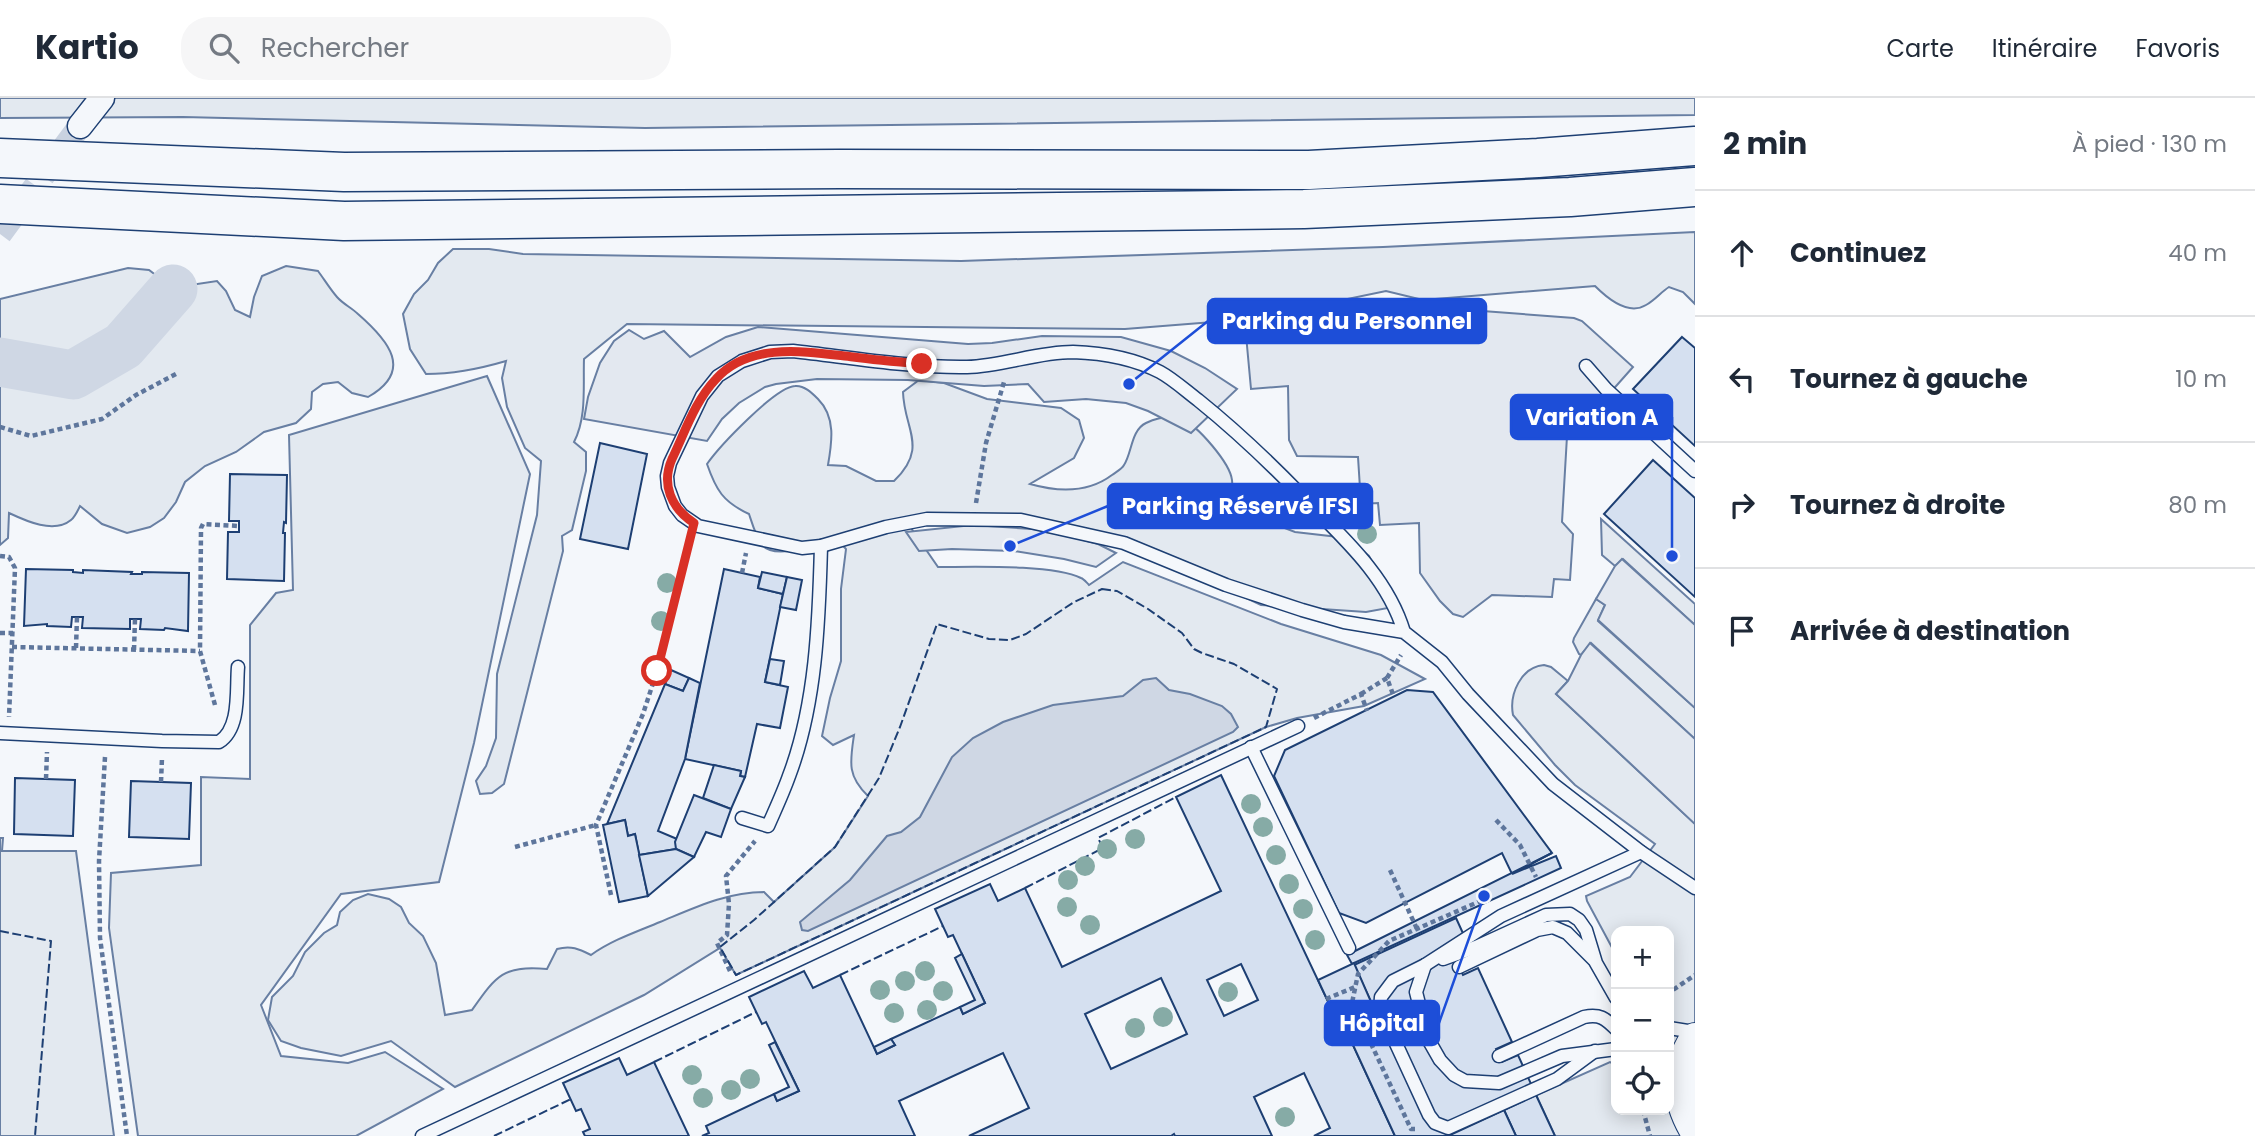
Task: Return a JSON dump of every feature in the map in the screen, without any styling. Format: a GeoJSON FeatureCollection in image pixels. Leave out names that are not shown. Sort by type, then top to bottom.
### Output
{"type":"FeatureCollection","features":[{"type":"Feature","properties":{"kind":"highway"},"geometry":{"type":"LineString","coordinates":[[0,158],[344,172],[1309,170],[1538,158],[1695,146]]}},
{"type":"Feature","properties":{"kind":"highway"},"geometry":{"type":"LineString","coordinates":[[0,204],[344,221],[1304,209],[1570,197],[1695,187]]}},
{"type":"Feature","properties":{"kind":"street"},"geometry":{"type":"LineString","coordinates":[[80,126],[102,98]]}},
{"type":"Feature","properties":{"kind":"street"},"geometry":{"type":"LineString","coordinates":[[1695,1038],[1674,1080],[1685,1114],[1695,1131]]}},
{"type":"Feature","properties":{"kind":"lane"},"geometry":{"type":"LineString","coordinates":[[1404,632],[1397,610],[1386,590],[1354,549],[1281,475],[1222,420],[1161,373],[1133,360],[1070,352],[967,367],[793,351],[770,352],[742,361],[718,376],[702,396],[670,463],[668,488],[682,515],[694,523],[718,531],[802,548],[821,546],[886,527],[927,519],[1021,520],[1124,543],[1226,585],[1343,622],[1404,632],[1442,662],[1468,694],[1553,784],[1642,852],[1695,888]]}},
{"type":"Feature","properties":{"kind":"lane"},"geometry":{"type":"LineString","coordinates":[[1586,366],[1606,389],[1695,471]]}},
{"type":"Feature","properties":{"kind":"lane"},"geometry":{"type":"LineString","coordinates":[[742,818],[768,826],[790,775],[810,692],[819,615],[821,546]]}},
{"type":"Feature","properties":{"kind":"lane"},"geometry":{"type":"LineString","coordinates":[[4,734],[209,743],[224,739],[234,720],[238,667]]}},
{"type":"Feature","properties":{"kind":"lane"},"geometry":{"type":"LineString","coordinates":[[422,1136],[1298,726]]}},
{"type":"Feature","properties":{"kind":"lane"},"geometry":{"type":"LineString","coordinates":[[1251,747],[1349,948]]}},
{"type":"Feature","properties":{"kind":"lane"},"geometry":{"type":"LineString","coordinates":[[1595,1051],[1558,1079],[1448,1128],[1435,1123],[1380,1009],[1381,997],[1393,981],[1425,965],[1501,916],[1642,852]]}},
{"type":"Feature","properties":{"kind":"lane"},"geometry":{"type":"LineString","coordinates":[[1425,965],[1476,947],[1546,915],[1570,914],[1587,930],[1596,963]]}},
{"type":"Feature","properties":{"kind":"lane"},"geometry":{"type":"LineString","coordinates":[[1459,967],[1537,930],[1553,926],[1567,933],[1596,963],[1611,989]]}},
{"type":"Feature","properties":{"kind":"lane"},"geometry":{"type":"LineString","coordinates":[[1425,965],[1416,992],[1428,1039],[1440,1060],[1454,1075],[1465,1081],[1499,1083],[1562,1056],[1611,1049]]}},
{"type":"Feature","properties":{"kind":"lane"},"geometry":{"type":"LineString","coordinates":[[1499,1056],[1584,1017],[1596,1015],[1611,1024]]}},
{"type":"Feature","properties":{"kind":"lane"},"geometry":{"type":"LineString","coordinates":[[1674,1029],[1695,1032]]}},
{"type":"Feature","properties":{"kind":"path"},"geometry":{"type":"LineString","coordinates":[[974,518],[986,443],[1011,362]]}},
{"type":"Feature","properties":{"kind":"path"},"geometry":{"type":"LineString","coordinates":[[0,428],[31,436],[102,419],[136,395],[176,374]]}},
{"type":"Feature","properties":{"kind":"path"},"geometry":{"type":"LineString","coordinates":[[611,895],[596,825],[643,714],[657,671],[694,523]]}},
{"type":"Feature","properties":{"kind":"path"},"geometry":{"type":"LineString","coordinates":[[224,739],[200,651],[201,528],[203,524],[239,526]]}},
{"type":"Feature","properties":{"kind":"path"},"geometry":{"type":"LineString","coordinates":[[0,556],[12,559],[15,568],[13,633],[4,734]]}},
{"type":"Feature","properties":{"kind":"path"},"geometry":{"type":"LineString","coordinates":[[76,649],[77,617]]}},
{"type":"Feature","properties":{"kind":"path"},"geometry":{"type":"LineString","coordinates":[[135,619],[135,650]]}},
{"type":"Feature","properties":{"kind":"path"},"geometry":{"type":"LineString","coordinates":[[0,633],[13,633]]}},
{"type":"Feature","properties":{"kind":"path"},"geometry":{"type":"LineString","coordinates":[[12,647],[200,651]]}},
{"type":"Feature","properties":{"kind":"path"},"geometry":{"type":"LineString","coordinates":[[1332,709],[1387,678],[1402,653]]}},
{"type":"Feature","properties":{"kind":"path"},"geometry":{"type":"LineString","coordinates":[[657,671],[669,676]]}},
{"type":"Feature","properties":{"kind":"path"},"geometry":{"type":"LineString","coordinates":[[1387,678],[1394,697]]}},
{"type":"Feature","properties":{"kind":"path"},"geometry":{"type":"LineString","coordinates":[[1361,694],[1367,711]]}},
{"type":"Feature","properties":{"kind":"path"},"geometry":{"type":"LineString","coordinates":[[106,739],[99,861],[100,938],[127,1136]]}},
{"type":"Feature","properties":{"kind":"path"},"geometry":{"type":"LineString","coordinates":[[1496,820],[1520,845],[1536,877]]}},
{"type":"Feature","properties":{"kind":"path"},"geometry":{"type":"LineString","coordinates":[[515,847],[596,825]]}},
{"type":"Feature","properties":{"kind":"path"},"geometry":{"type":"LineString","coordinates":[[738,988],[717,943],[727,935],[729,904],[726,876],[768,826]]}},
{"type":"Feature","properties":{"kind":"path"},"geometry":{"type":"LineString","coordinates":[[1390,870],[1417,929]]}},
{"type":"Feature","properties":{"kind":"path"},"geometry":{"type":"LineString","coordinates":[[1524,882],[1545,873]]}},
{"type":"Feature","properties":{"kind":"path"},"geometry":{"type":"LineString","coordinates":[[1356,1012],[1352,1003],[1358,974],[1389,941],[1500,892]]}},
{"type":"Feature","properties":{"kind":"path"},"geometry":{"type":"LineString","coordinates":[[1674,989],[1695,975]]}},
{"type":"Feature","properties":{"kind":"path"},"geometry":{"type":"LineString","coordinates":[[1326,999],[1355,986]]}},
{"type":"Feature","properties":{"kind":"path"},"geometry":{"type":"LineString","coordinates":[[1644,1115],[1650,1136]]}},
{"type":"Feature","properties":{"kind":"shaded area"},"geometry":{"type":"Polygon","coordinates":[[[0,98],[1695,98],[1695,115],[645,128],[183,117],[0,118],[0,98]]]}},
{"type":"Feature","properties":{"kind":"shaded area"},"geometry":{"type":"Polygon","coordinates":[[[1695,232],[1695,304],[1683,292],[1669,287],[1646,305],[1639,308],[1625,307],[1595,286],[1423,300],[1386,291],[1251,319],[1125,329],[627,324],[584,359],[583,412],[574,442],[586,452],[586,471],[572,530],[562,536],[563,551],[504,784],[492,793],[480,794],[476,781],[486,766],[496,738],[497,674],[537,515],[541,461],[525,448],[507,407],[502,378],[506,361],[467,370],[426,374],[410,349],[403,314],[414,294],[428,280],[438,263],[453,249],[489,249],[523,254],[961,261],[1383,247],[1695,232]]]}},
{"type":"Feature","properties":{"kind":"shaded area"},"geometry":{"type":"Polygon","coordinates":[[[286,266],[318,271],[339,299],[369,324],[387,345],[393,366],[390,377],[382,387],[368,397],[352,393],[338,382],[323,384],[312,392],[311,409],[296,423],[264,432],[236,452],[205,466],[185,482],[176,502],[164,518],[150,527],[127,533],[102,524],[80,506],[71,520],[57,526],[40,525],[9,513],[8,538],[0,545],[0,299],[128,268],[149,270],[165,282],[184,286],[217,281],[226,291],[235,310],[250,317],[262,276],[286,266]]]}},
{"type":"Feature","properties":{"kind":"shaded area"},"geometry":{"type":"Polygon","coordinates":[[[1469,310],[1574,318],[1582,321],[1633,367],[1586,420],[1568,419],[1562,522],[1573,534],[1570,580],[1554,579],[1552,597],[1492,595],[1463,617],[1453,614],[1440,601],[1420,573],[1419,523],[1380,525],[1378,503],[1361,504],[1358,457],[1297,456],[1289,440],[1288,386],[1251,389],[1245,324],[1469,310]]]}},
{"type":"Feature","properties":{"kind":"shaded area"},"geometry":{"type":"Polygon","coordinates":[[[758,327],[968,344],[1042,336],[1121,337],[1171,351],[1205,368],[1237,389],[1191,433],[1126,403],[1086,399],[1044,402],[1028,384],[984,386],[908,380],[817,379],[765,387],[739,403],[722,419],[707,441],[584,419],[588,397],[600,363],[614,341],[629,330],[644,339],[664,331],[690,357],[726,337],[758,327]]]}},
{"type":"Feature","properties":{"kind":"shaded area"},"geometry":{"type":"Polygon","coordinates":[[[487,376],[530,474],[474,743],[439,882],[341,894],[261,1005],[281,1056],[348,1063],[385,1052],[443,1089],[356,1136],[138,1136],[109,928],[111,873],[201,865],[201,777],[250,779],[250,625],[276,593],[293,590],[289,435],[487,376]]]}},
{"type":"Feature","properties":{"kind":"shaded area"},"geometry":{"type":"Polygon","coordinates":[[[919,380],[944,383],[987,399],[1061,408],[1079,420],[1084,438],[1074,458],[1030,484],[1051,488],[1083,488],[1103,481],[1123,466],[1141,426],[1164,418],[1182,419],[1204,437],[1226,464],[1232,480],[1230,507],[1295,532],[1347,538],[1369,556],[1388,592],[1388,608],[1366,612],[1261,605],[1155,555],[1002,514],[909,525],[938,567],[1052,570],[1081,578],[1089,585],[1123,562],[1281,624],[1381,655],[1425,679],[1364,706],[1297,718],[1266,727],[736,975],[720,948],[644,995],[455,1087],[391,1041],[341,1056],[281,1041],[268,1020],[272,997],[293,976],[305,952],[324,933],[337,925],[340,912],[353,900],[368,894],[389,899],[401,907],[409,923],[423,936],[436,963],[445,1015],[472,1010],[495,981],[510,971],[547,969],[557,949],[575,948],[591,955],[633,933],[698,906],[737,895],[764,892],[774,902],[835,847],[868,796],[853,775],[854,735],[833,745],[822,736],[841,661],[841,589],[846,549],[836,538],[787,551],[777,551],[762,545],[749,514],[727,500],[714,481],[707,464],[735,432],[774,396],[798,386],[813,394],[828,414],[831,439],[828,465],[846,466],[876,481],[894,481],[910,458],[912,448],[903,392],[919,380]]]}},
{"type":"Feature","properties":{"kind":"shaded area"},"geometry":{"type":"Polygon","coordinates":[[[1601,519],[1695,604],[1695,625],[1623,559],[1615,566],[1602,555],[1601,519]]]}},
{"type":"Feature","properties":{"kind":"shaded area"},"geometry":{"type":"Polygon","coordinates":[[[973,525],[1047,530],[1098,544],[1116,553],[1096,567],[1014,551],[919,551],[906,532],[973,525]]]}},
{"type":"Feature","properties":{"kind":"shaded area"},"geometry":{"type":"Polygon","coordinates":[[[1622,559],[1695,625],[1695,708],[1598,620],[1605,605],[1596,599],[1622,559]]]}},
{"type":"Feature","properties":{"kind":"shaded area"},"geometry":{"type":"Polygon","coordinates":[[[1596,599],[1605,605],[1598,621],[1695,708],[1695,739],[1591,643],[1579,654],[1573,642],[1574,638],[1596,599]]]}},
{"type":"Feature","properties":{"kind":"shaded area"},"geometry":{"type":"Polygon","coordinates":[[[1590,643],[1695,739],[1695,824],[1556,694],[1568,681],[1590,643]]]}},
{"type":"Feature","properties":{"kind":"shaded area"},"geometry":{"type":"Polygon","coordinates":[[[1536,667],[1551,667],[1568,681],[1556,694],[1695,824],[1695,1136],[1555,1136],[1536,1095],[1610,1062],[1611,1115],[1674,1115],[1674,926],[1611,926],[1611,946],[1586,896],[1630,877],[1655,844],[1575,785],[1513,715],[1513,699],[1518,683],[1536,667]]]}},
{"type":"Feature","properties":{"kind":"shaded area"},"geometry":{"type":"Polygon","coordinates":[[[1156,678],[1169,690],[1190,694],[1222,706],[1231,714],[1238,727],[1233,732],[808,931],[802,930],[800,922],[850,880],[887,836],[901,832],[920,817],[952,757],[973,738],[1003,722],[1053,705],[1123,696],[1143,680],[1156,678]]]}},
{"type":"Feature","properties":{"kind":"shaded area"},"geometry":{"type":"Polygon","coordinates":[[[0,838],[3,838],[2,851],[76,851],[114,1136],[0,1136],[0,838]]]}},
{"type":"Feature","properties":{"kind":"building"},"geometry":{"type":"Polygon","coordinates":[[[1682,337],[1695,348],[1695,446],[1633,389],[1682,337]]]}},
{"type":"Feature","properties":{"kind":"building"},"geometry":{"type":"Polygon","coordinates":[[[600,443],[647,454],[628,549],[580,539],[600,443]]]}},
{"type":"Feature","properties":{"kind":"building"},"geometry":{"type":"Polygon","coordinates":[[[1653,460],[1695,498],[1695,597],[1604,514],[1653,460]]]}},
{"type":"Feature","properties":{"kind":"building"},"geometry":{"type":"Polygon","coordinates":[[[230,474],[287,475],[286,523],[284,522],[283,533],[284,581],[227,579],[228,532],[239,532],[239,521],[229,521],[230,474]]]}},
{"type":"Feature","properties":{"kind":"building"},"geometry":{"type":"Polygon","coordinates":[[[26,569],[73,570],[83,573],[83,570],[132,572],[131,574],[189,573],[188,631],[140,629],[141,619],[130,619],[130,629],[82,628],[83,617],[72,617],[71,627],[47,624],[24,626],[26,569]]]}},
{"type":"Feature","properties":{"kind":"building"},"geometry":{"type":"Polygon","coordinates":[[[724,569],[760,577],[758,588],[783,594],[765,682],[788,687],[780,728],[757,724],[745,777],[740,776],[741,771],[685,759],[724,569]]]}},
{"type":"Feature","properties":{"kind":"building"},"geometry":{"type":"Polygon","coordinates":[[[762,572],[787,577],[783,594],[758,588],[762,572]]]}},
{"type":"Feature","properties":{"kind":"building"},"geometry":{"type":"Polygon","coordinates":[[[787,577],[802,580],[796,610],[780,607],[787,577]]]}},
{"type":"Feature","properties":{"kind":"building"},"geometry":{"type":"Polygon","coordinates":[[[770,659],[784,661],[780,685],[765,682],[770,659]]]}},
{"type":"Feature","properties":{"kind":"building"},"geometry":{"type":"Polygon","coordinates":[[[671,670],[689,678],[683,691],[665,684],[671,670]]]}},
{"type":"Feature","properties":{"kind":"building"},"geometry":{"type":"Polygon","coordinates":[[[689,678],[700,683],[685,759],[658,831],[677,839],[676,849],[639,855],[635,834],[628,836],[625,820],[607,824],[665,684],[683,691],[689,678]]]}},
{"type":"Feature","properties":{"kind":"building"},"geometry":{"type":"Polygon","coordinates":[[[1407,690],[1433,692],[1552,853],[1512,874],[1502,853],[1366,923],[1339,913],[1274,776],[1285,750],[1407,690]]]}},
{"type":"Feature","properties":{"kind":"building"},"geometry":{"type":"Polygon","coordinates":[[[714,765],[741,771],[740,776],[745,777],[731,809],[703,798],[714,765]]]}},
{"type":"Feature","properties":{"kind":"building"},"geometry":{"type":"Polygon","coordinates":[[[1221,775],[1332,1010],[1336,1009],[1341,1019],[1395,1136],[1314,1136],[1330,1128],[1304,1073],[1254,1097],[1272,1136],[969,1136],[1029,1108],[1003,1053],[899,1101],[915,1136],[702,1136],[709,1133],[706,1126],[774,1094],[777,1101],[799,1091],[766,1022],[762,1024],[749,997],[804,971],[813,988],[840,975],[877,1054],[895,1045],[891,1039],[960,1007],[963,1014],[985,1003],[953,935],[948,937],[935,909],[990,884],[998,901],[1025,888],[1062,967],[1221,891],[1176,797],[1221,775]],[[1241,964],[1207,980],[1224,1016],[1258,1000],[1241,964]],[[1161,978],[1085,1014],[1111,1069],[1187,1034],[1161,978]]]}},
{"type":"Feature","properties":{"kind":"building"},"geometry":{"type":"Polygon","coordinates":[[[15,778],[75,780],[73,836],[14,834],[15,778]]]}},
{"type":"Feature","properties":{"kind":"building"},"geometry":{"type":"Polygon","coordinates":[[[131,781],[191,783],[189,839],[129,837],[131,781]]]}},
{"type":"Feature","properties":{"kind":"building"},"geometry":{"type":"Polygon","coordinates":[[[694,795],[731,809],[721,837],[706,832],[694,857],[676,849],[675,842],[694,795]]]}},
{"type":"Feature","properties":{"kind":"building"},"geometry":{"type":"Polygon","coordinates":[[[625,820],[628,836],[635,834],[648,896],[619,902],[603,825],[625,820]]]}},
{"type":"Feature","properties":{"kind":"building"},"geometry":{"type":"Polygon","coordinates":[[[676,849],[694,857],[648,896],[639,855],[676,849]]]}},
{"type":"Feature","properties":{"kind":"building"},"geometry":{"type":"Polygon","coordinates":[[[1552,853],[1512,874],[1556,856],[1561,868],[1352,964],[1347,955],[1552,853]]]}},
{"type":"Feature","properties":{"kind":"building"},"geometry":{"type":"Polygon","coordinates":[[[1456,918],[1472,953],[1456,960],[1459,967],[1463,975],[1478,968],[1512,1042],[1496,1049],[1499,1056],[1502,1062],[1518,1055],[1536,1095],[1448,1136],[1395,1136],[1341,1019],[1372,1004],[1354,965],[1456,918]]]}},
{"type":"Feature","properties":{"kind":"building"},"geometry":{"type":"Polygon","coordinates":[[[962,954],[985,1003],[963,1014],[960,1007],[975,1000],[955,958],[962,954]]]}},
{"type":"Feature","properties":{"kind":"building"},"geometry":{"type":"Polygon","coordinates":[[[1354,963],[1372,1004],[1341,1019],[1336,1009],[1332,1010],[1318,980],[1354,963]]]}},
{"type":"Feature","properties":{"kind":"building"},"geometry":{"type":"Polygon","coordinates":[[[891,1039],[895,1045],[877,1054],[874,1047],[891,1039]]]}},
{"type":"Feature","properties":{"kind":"building"},"geometry":{"type":"Polygon","coordinates":[[[775,1042],[799,1091],[777,1101],[774,1094],[789,1087],[769,1045],[775,1042]]]}},
{"type":"Feature","properties":{"kind":"building"},"geometry":{"type":"Polygon","coordinates":[[[619,1058],[627,1075],[654,1062],[689,1136],[585,1136],[583,1132],[590,1129],[581,1109],[576,1111],[563,1083],[619,1058]]]}},
{"type":"Feature","properties":{"kind":"building"},"geometry":{"type":"Polygon","coordinates":[[[1536,1095],[1555,1136],[1516,1136],[1504,1110],[1536,1095]]]}},
{"type":"Feature","properties":{"kind":"building"},"geometry":{"type":"Polygon","coordinates":[[[1504,1110],[1516,1136],[1448,1136],[1504,1110]]]}},
{"type":"Feature","properties":{"kind":"waterway"},"geometry":{"type":"LineString","coordinates":[[0,362],[73,375],[123,346],[173,289]]}},
{"type":"Feature","properties":{"kind":"tunnel"},"geometry":{"type":"LineString","coordinates":[[0,234],[80,126]]}},
{"type":"Feature","properties":{"kind":"fence"},"geometry":{"type":"LineString","coordinates":[[1102,589],[1117,591],[1148,609],[1182,633],[1194,649],[1234,664],[1277,689],[1266,727],[736,975],[720,947],[835,847],[879,778],[937,624],[989,639],[1010,640],[1026,634],[1074,602],[1102,589]]}},
{"type":"Feature","properties":{"kind":"fence"},"geometry":{"type":"LineString","coordinates":[[1025,888],[1103,848],[1098,838],[1176,797]]}},
{"type":"Feature","properties":{"kind":"fence"},"geometry":{"type":"LineString","coordinates":[[840,975],[943,926]]}},
{"type":"Feature","properties":{"kind":"fence"},"geometry":{"type":"LineString","coordinates":[[0,931],[51,941],[35,1136]]}},
{"type":"Feature","properties":{"kind":"fence"},"geometry":{"type":"LineString","coordinates":[[654,1062],[756,1012]]}},
{"type":"Feature","properties":{"kind":"fence"},"geometry":{"type":"LineString","coordinates":[[494,1136],[571,1099]]}},
{"type":"Feature","properties":{"kind":"place","name":"Parking du Personnel"},"geometry":{"type":"Point","coordinates":[1129,384]}},
{"type":"Feature","properties":{"kind":"place","name":"Parking Réservé IFSI"},"geometry":{"type":"Point","coordinates":[1010,546]}},
{"type":"Feature","properties":{"kind":"place","name":"Variation A"},"geometry":{"type":"Point","coordinates":[1672,556]}},
{"type":"Feature","properties":{"kind":"place","name":"Hôpital"},"geometry":{"type":"Point","coordinates":[1484,896]}},
{"type":"Feature","properties":{"kind":"route"},"geometry":{"type":"LineString","coordinates":[[657,671],[694,523],[675,506],[667,477],[670,463],[702,396],[718,376],[742,361],[770,352],[793,351],[922,364]]}}]}
